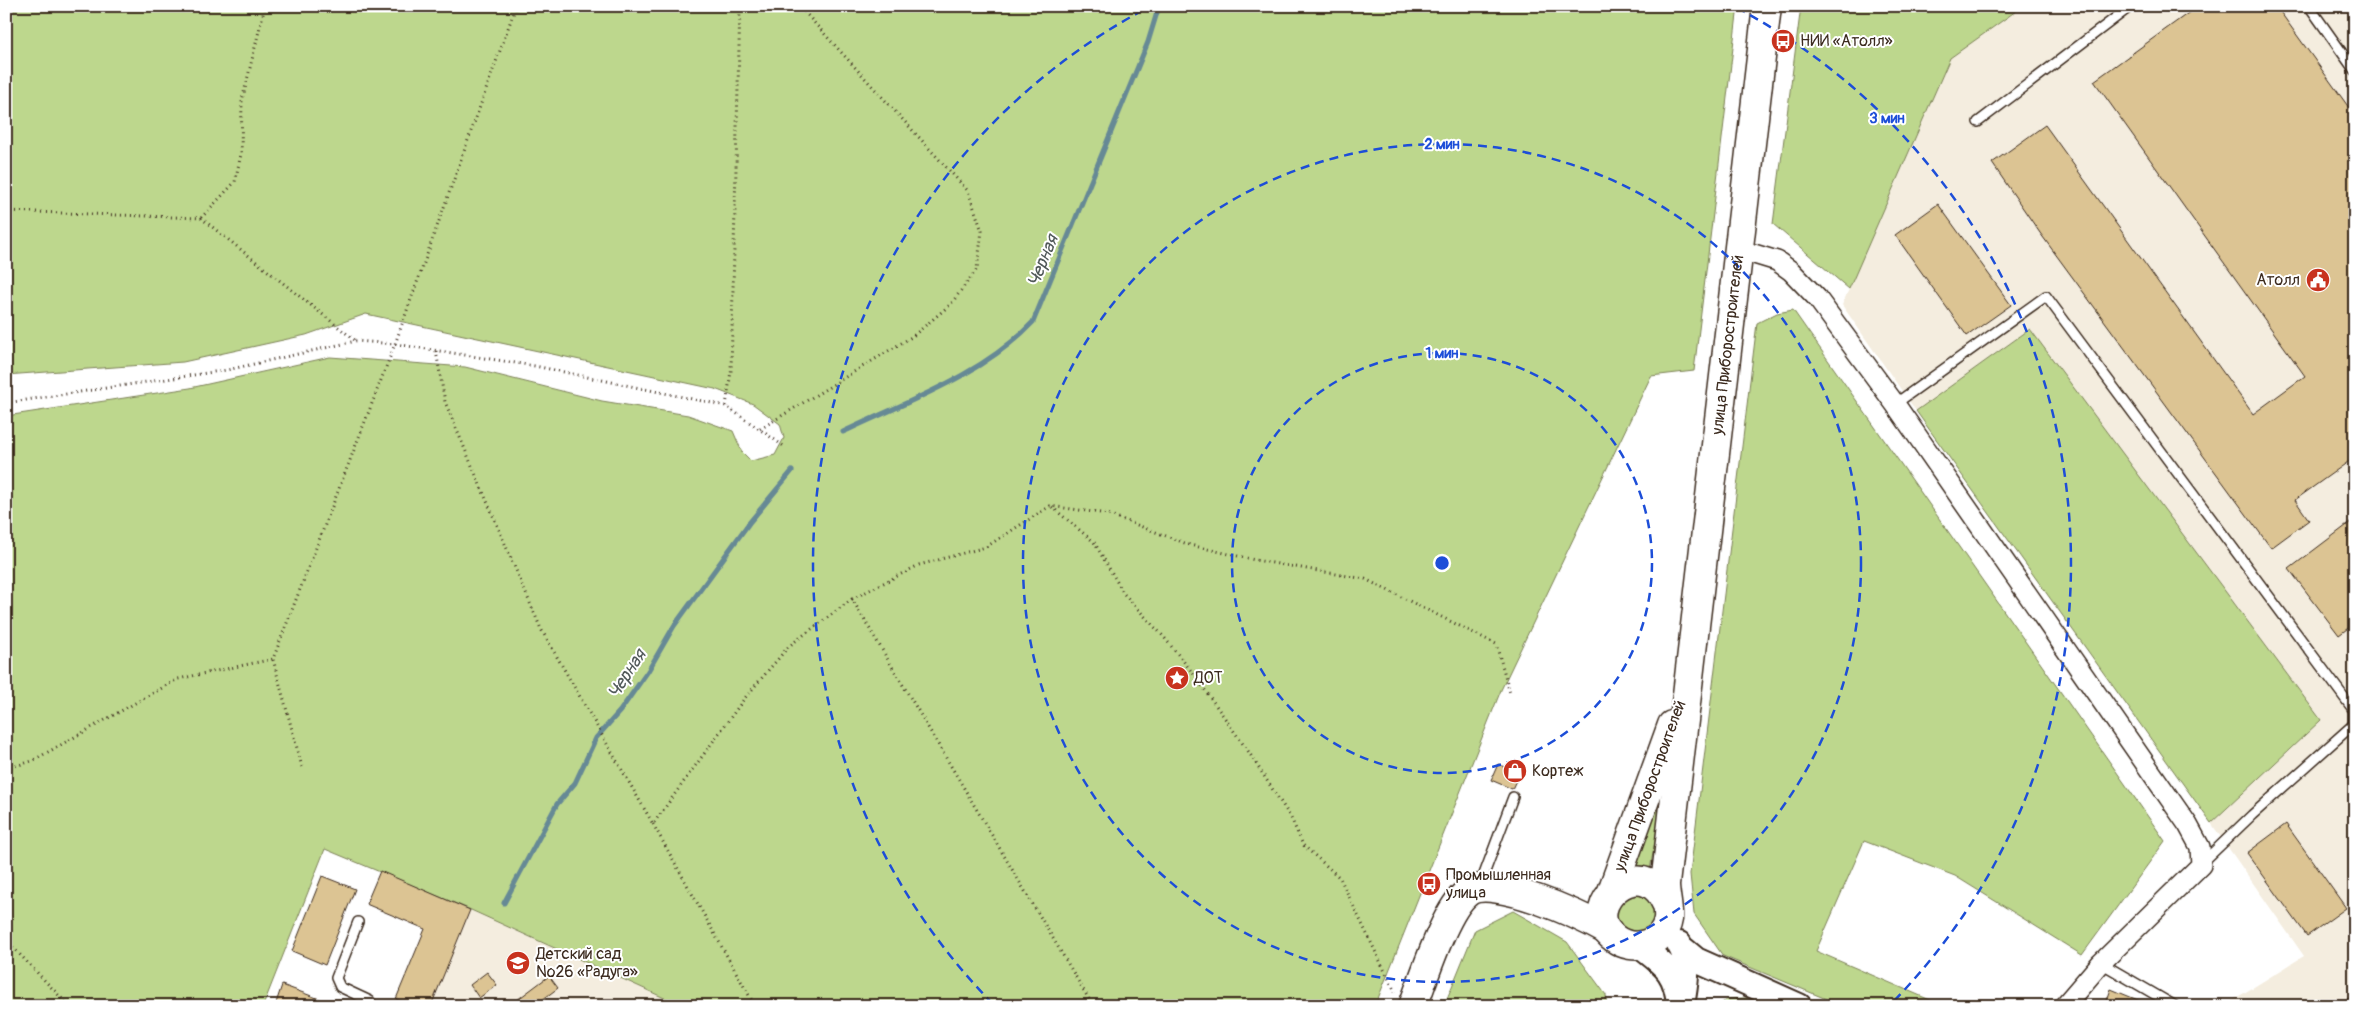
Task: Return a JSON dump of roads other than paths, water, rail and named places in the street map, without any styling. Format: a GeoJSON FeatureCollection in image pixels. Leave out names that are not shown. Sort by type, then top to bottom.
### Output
{"type":"FeatureCollection","features":[{"type":"Feature","properties":{"kind":"main road","name":"улица Приборостроителей"},"geometry":{"type":"LineString","coordinates":[[1667,911],[1665,884],[1687,681],[1740,253],[1767,6]]}},
{"type":"Feature","properties":{"kind":"main road","name":"улица Приборостроителей"},"geometry":{"type":"LineString","coordinates":[[1609,895],[1687,681]]}},
{"type":"Feature","properties":{"kind":"main road"},"geometry":{"type":"LineString","coordinates":[[1406,1002],[1458,902],[1468,892],[1479,887],[1491,887],[1547,903],[1592,922],[1608,931],[1621,943],[1640,946],[1651,942],[1662,933],[1667,911],[1658,890],[1647,883],[1632,881],[1619,885],[1609,895],[1593,904],[1547,903]]}},
{"type":"Feature","properties":{"kind":"main road"},"geometry":{"type":"LineString","coordinates":[[1608,931],[1603,911],[1609,895]]}},
{"type":"Feature","properties":{"kind":"street"},"geometry":{"type":"LineString","coordinates":[[1740,253],[1754,254],[1777,261],[1791,271],[1817,298],[1895,404],[2188,825],[2200,847],[2201,865],[2101,963],[2064,1006]]}},
{"type":"Feature","properties":{"kind":"street"},"geometry":{"type":"LineString","coordinates":[[1667,911],[1684,950],[1688,972],[1681,1006]]}},
{"type":"Feature","properties":{"kind":"street"},"geometry":{"type":"LineString","coordinates":[[1640,946],[1666,966],[1675,979],[1681,1006]]}},
{"type":"Feature","properties":{"kind":"street"},"geometry":{"type":"LineString","coordinates":[[1684,950],[1696,960],[1785,1003]]}},
{"type":"Feature","properties":{"kind":"lane"},"geometry":{"type":"LineString","coordinates":[[1978,122],[2131,6]]}},
{"type":"Feature","properties":{"kind":"lane"},"geometry":{"type":"LineString","coordinates":[[2309,6],[2355,71]]}},
{"type":"Feature","properties":{"kind":"lane"},"geometry":{"type":"LineString","coordinates":[[1895,404],[2046,296],[2355,712]]}},
{"type":"Feature","properties":{"kind":"lane"},"geometry":{"type":"LineString","coordinates":[[2201,865],[2252,815],[2355,723]]}},
{"type":"Feature","properties":{"kind":"lane"},"geometry":{"type":"LineString","coordinates":[[1479,887],[1513,797]]}},
{"type":"Feature","properties":{"kind":"lane"},"geometry":{"type":"LineString","coordinates":[[358,922],[336,978],[340,987],[370,1001],[373,1006]]}},
{"type":"Feature","properties":{"kind":"lane"},"geometry":{"type":"LineString","coordinates":[[2101,963],[2175,1006]]}},
{"type":"Feature","properties":{"kind":"lane"},"geometry":{"type":"LineString","coordinates":[[2346,1006],[2355,1001]]}},
{"type":"Feature","properties":{"kind":"waterway","name":"Черная"},"geometry":{"type":"LineString","coordinates":[[843,432],[918,398],[968,372],[1013,341],[1033,322],[1148,42],[1159,6]]}},
{"type":"Feature","properties":{"kind":"waterway","name":"Черная"},"geometry":{"type":"LineString","coordinates":[[504,903],[557,804],[575,783],[596,738],[620,711],[648,671],[674,626],[749,523],[792,471]]}},
{"type":"Feature","properties":{"kind":"place","name":"НИИ «Атолл»"},"geometry":{"type":"Point","coordinates":[1783,41]}},
{"type":"Feature","properties":{"kind":"place","name":"Атолл"},"geometry":{"type":"Point","coordinates":[2318,280]}},
{"type":"Feature","properties":{"kind":"place","name":"ДОТ"},"geometry":{"type":"Point","coordinates":[1177,678]}},
{"type":"Feature","properties":{"kind":"place","name":"Кортеж"},"geometry":{"type":"Point","coordinates":[1515,771]}},
{"type":"Feature","properties":{"kind":"place","name":"Промышленная улица"},"geometry":{"type":"Point","coordinates":[1429,884]}},
{"type":"Feature","properties":{"kind":"place","name":"Детский сад №26 «Радуга»"},"geometry":{"type":"Point","coordinates":[518,963]}}]}
